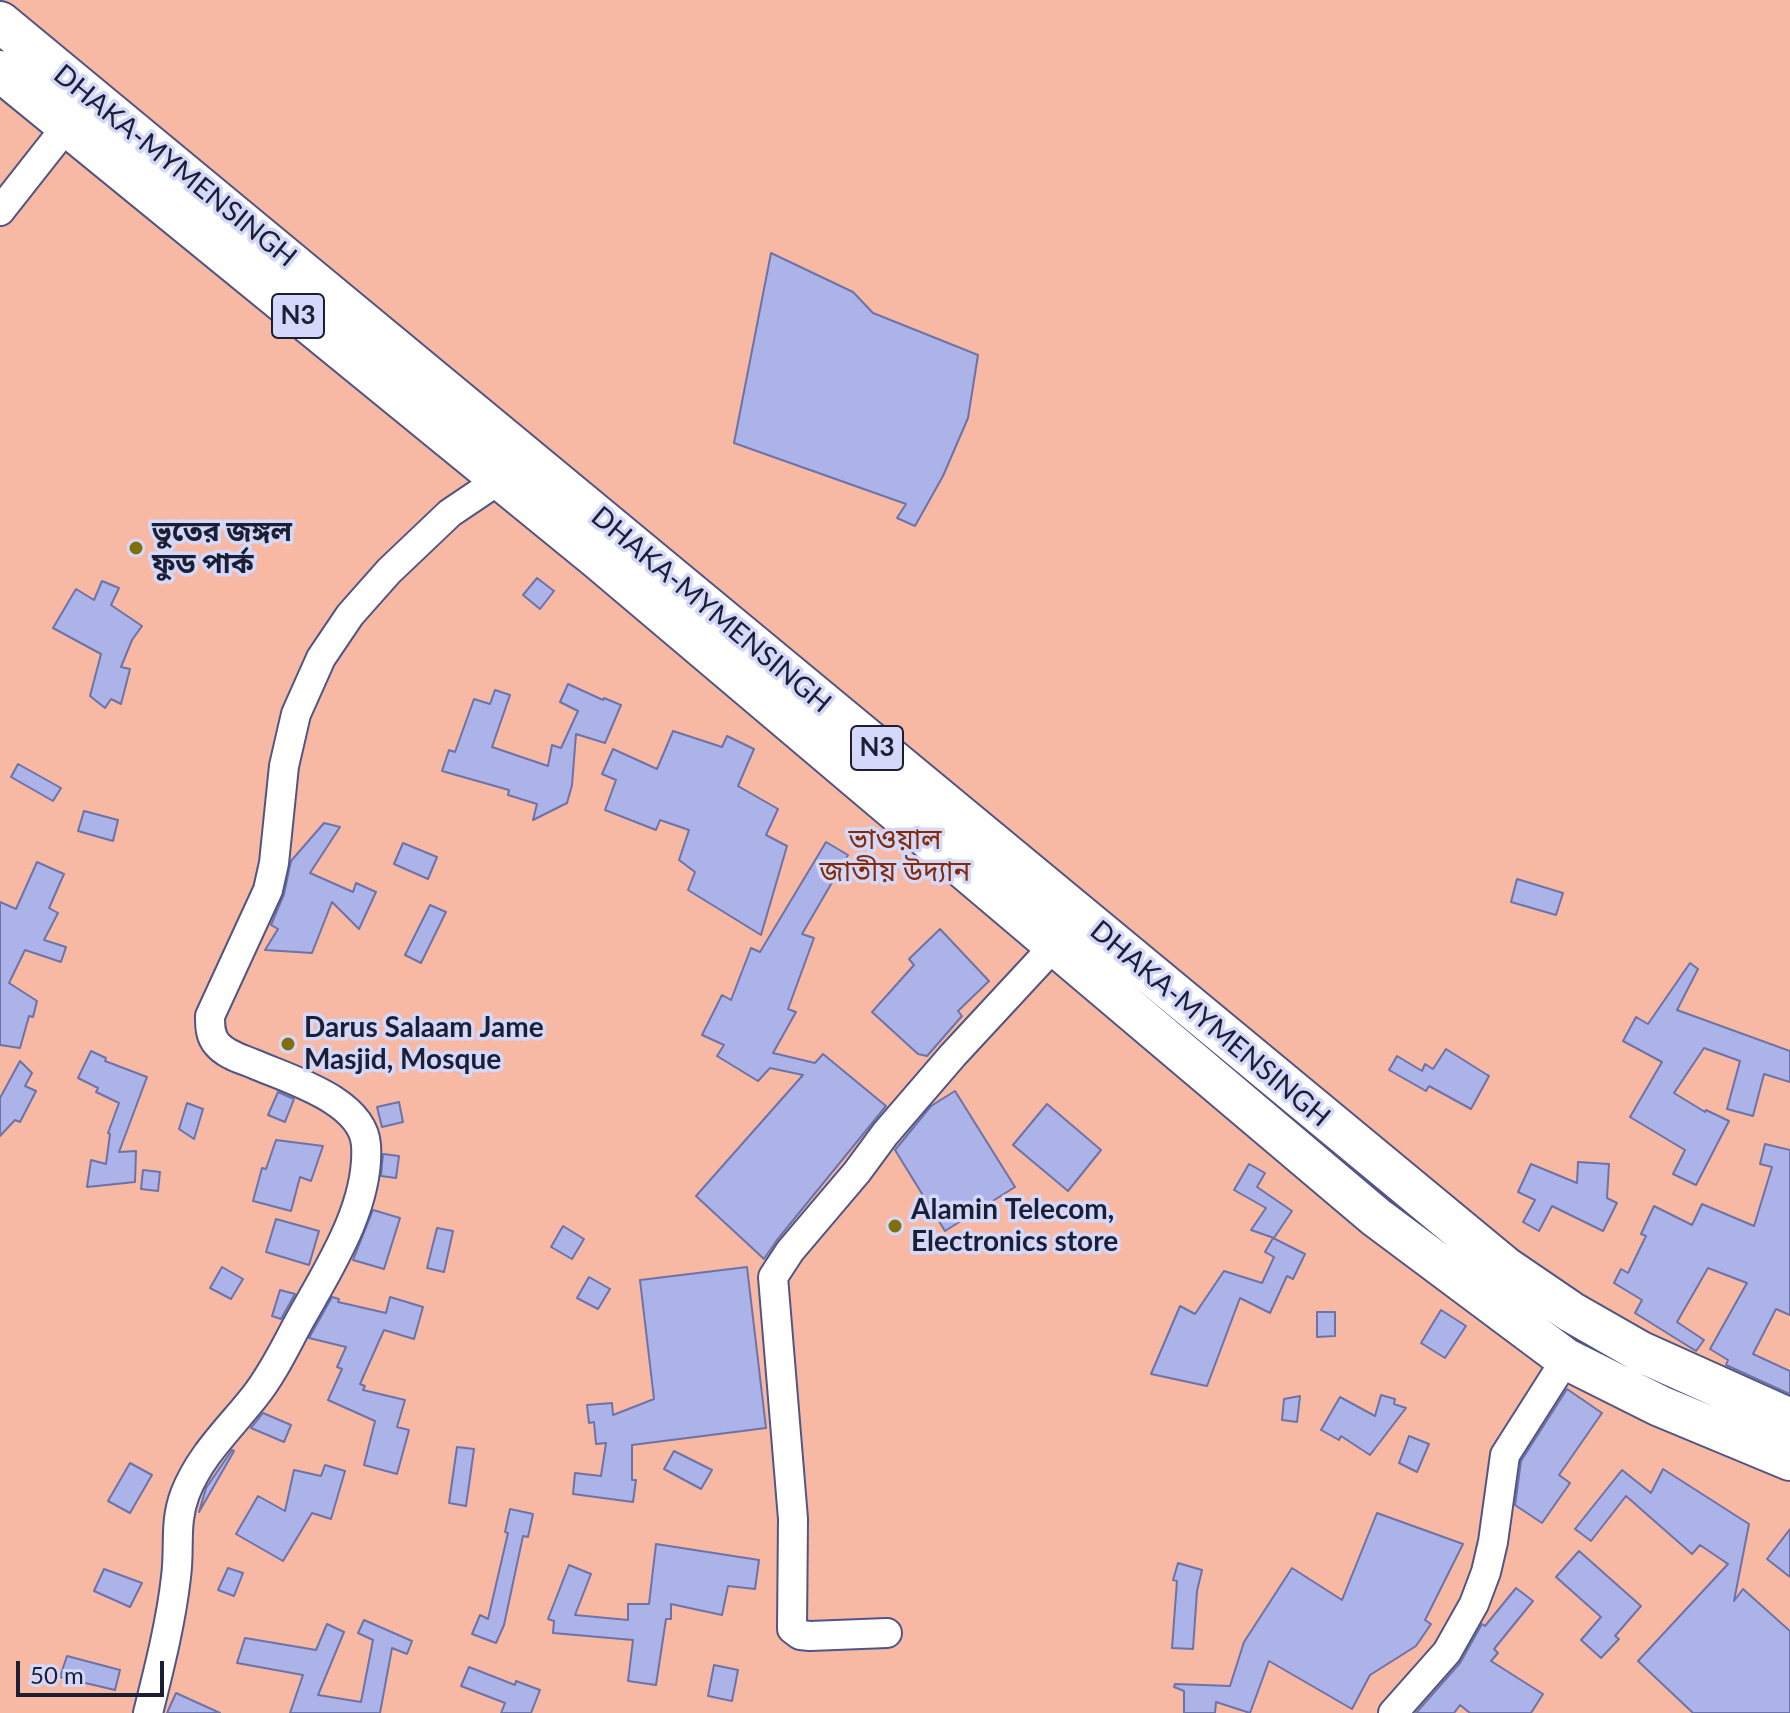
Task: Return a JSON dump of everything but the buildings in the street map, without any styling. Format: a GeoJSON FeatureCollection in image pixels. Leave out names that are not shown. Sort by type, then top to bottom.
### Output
{"type":"FeatureCollection","features":[{"type":"Feature","properties":{"kind":"highway","name":"DHAKA-MYMENSINGH"},"geometry":{"type":"LineString","coordinates":[[0,22],[1505,1267],[1571,1312],[1641,1352],[1790,1419]]}},
{"type":"Feature","properties":{"kind":"highway","name":"DHAKA-MYMENSINGH"},"geometry":{"type":"LineString","coordinates":[[0,71],[598,559],[1376,1217],[1566,1359],[1660,1406],[1790,1460]]}},
{"type":"Feature","properties":{"kind":"street"},"geometry":{"type":"LineString","coordinates":[[0,211],[67,126]]}},
{"type":"Feature","properties":{"kind":"street"},"geometry":{"type":"LineString","coordinates":[[148,1713],[176,1577],[177,1516],[186,1491],[202,1460],[256,1395],[279,1361],[332,1267],[349,1229],[366,1161],[366,1142],[360,1125],[350,1113],[312,1088],[225,1051],[211,1034],[210,1016],[268,890],[274,863],[284,766],[296,714],[321,658],[350,615],[389,571],[450,513],[499,480]]}},
{"type":"Feature","properties":{"kind":"street"},"geometry":{"type":"LineString","coordinates":[[887,1633],[810,1636],[800,1635],[792,1629],[793,1519],[773,1277],[790,1251],[885,1134],[1055,945]]}},
{"type":"Feature","properties":{"kind":"street"},"geometry":{"type":"LineString","coordinates":[[1393,1713],[1447,1652],[1474,1604],[1493,1542],[1505,1455],[1566,1359]]}},
{"type":"Feature","properties":{"kind":"green space","name":"ভাওয়াল জাতীয় উদ্যান"},"geometry":{"type":"Polygon","coordinates":[[[0,0],[1790,0],[1790,1713],[0,1713],[0,0]]]}},
{"type":"Feature","properties":{"kind":"place","name":"ভুতের জঙ্গল ফুড পার্ক"},"geometry":{"type":"Point","coordinates":[136,548]}},
{"type":"Feature","properties":{"kind":"place","name":"Darus Salaam Jame Masjid, Mosque"},"geometry":{"type":"Point","coordinates":[288,1044]}},
{"type":"Feature","properties":{"kind":"place","name":"Alamin Telecom, Electronics store"},"geometry":{"type":"Point","coordinates":[895,1226]}}]}
